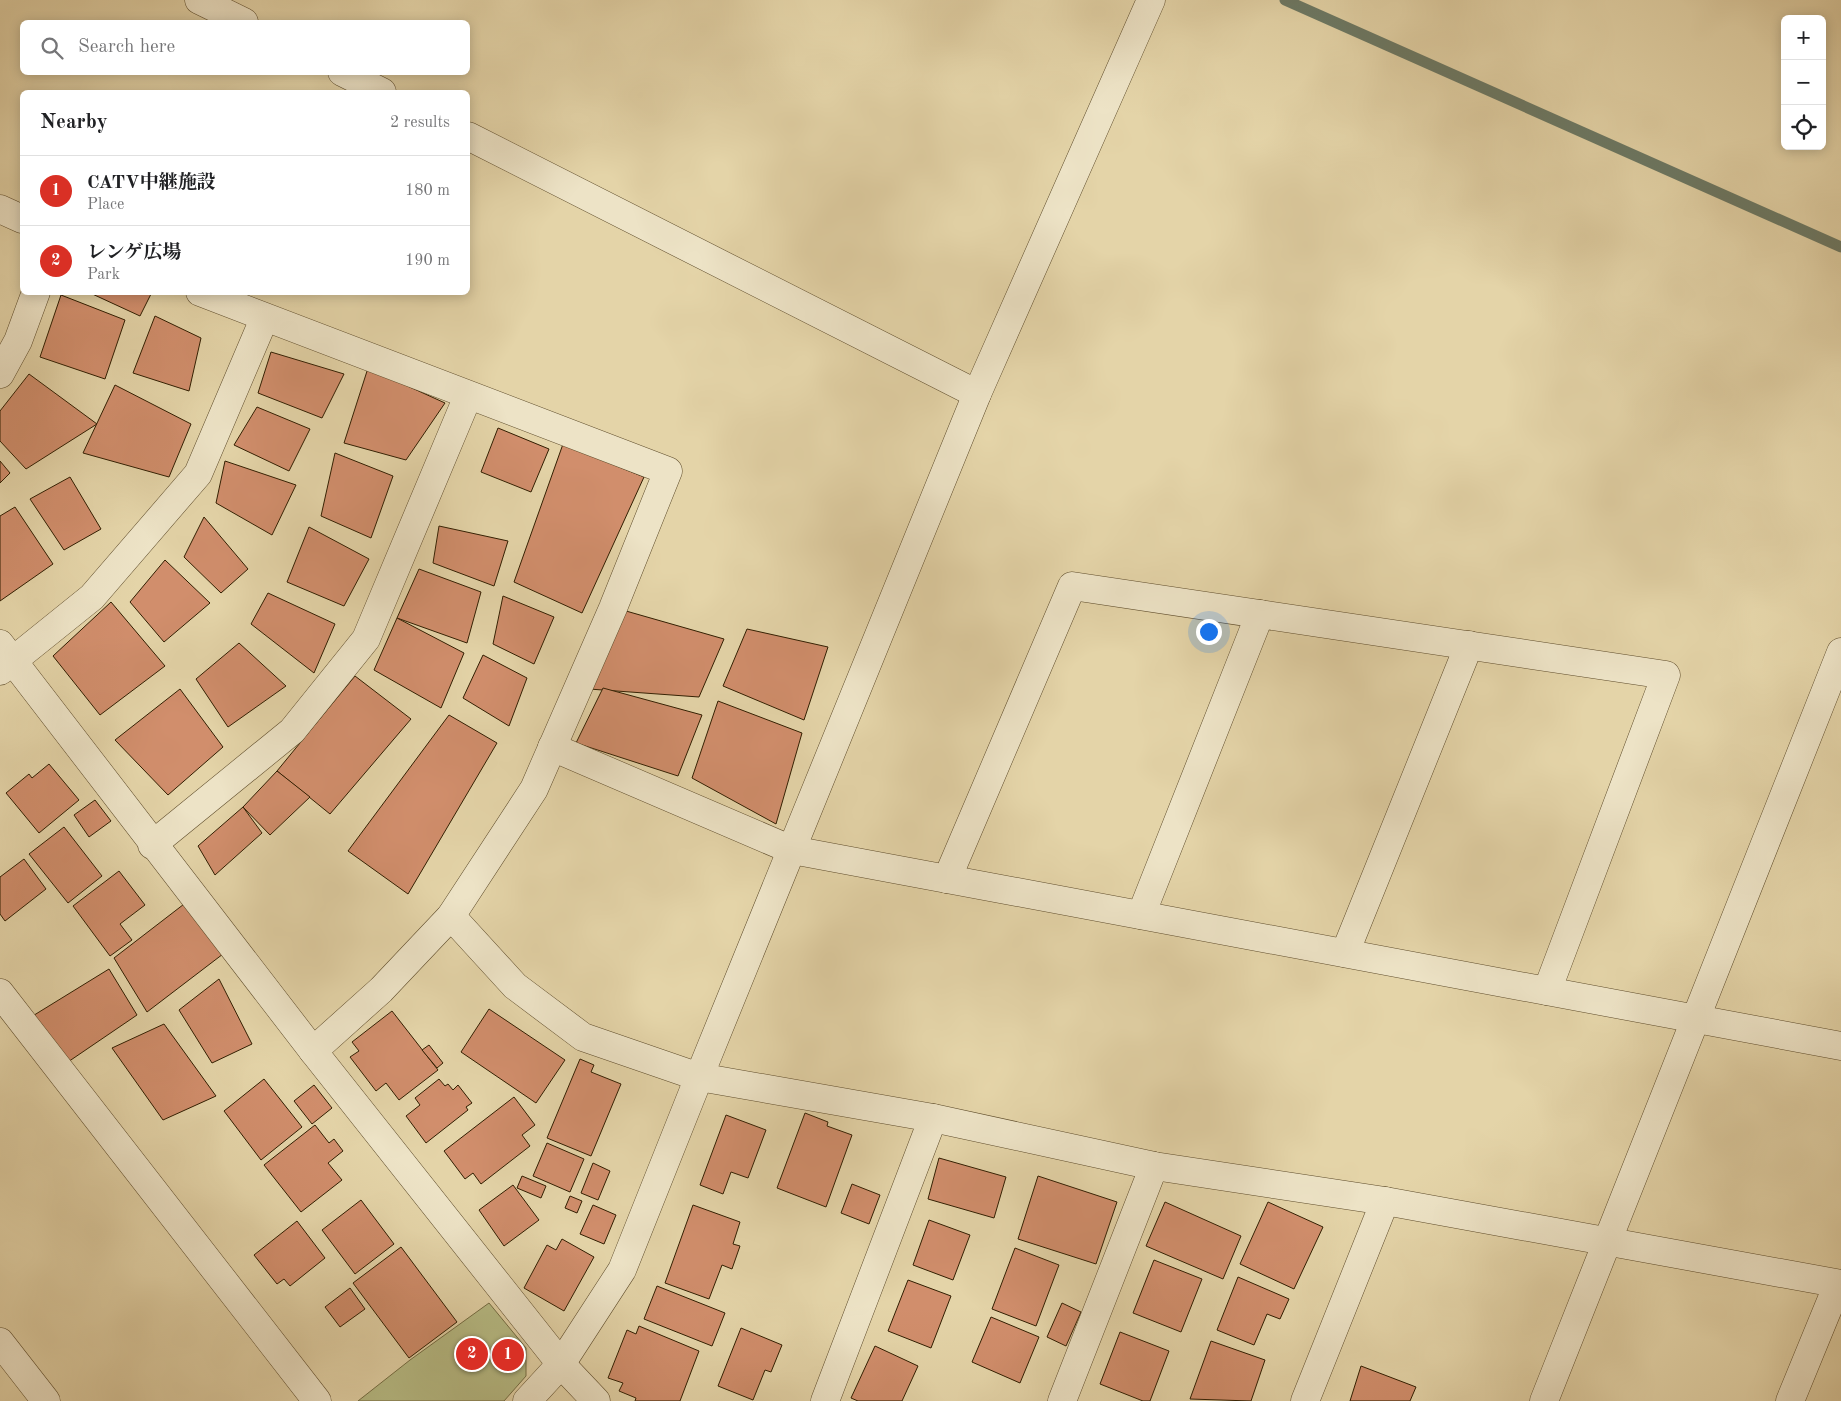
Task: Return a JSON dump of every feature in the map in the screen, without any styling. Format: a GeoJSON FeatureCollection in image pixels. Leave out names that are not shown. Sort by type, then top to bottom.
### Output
{"type":"FeatureCollection","features":[{"type":"Feature","properties":{"kind":"street"},"geometry":{"type":"LineString","coordinates":[[199,0],[240,20]]}},
{"type":"Feature","properties":{"kind":"street"},"geometry":{"type":"LineString","coordinates":[[527,1401],[561,1364],[622,1270],[698,1077],[977,394],[1151,0]]}},
{"type":"Feature","properties":{"kind":"street"},"geometry":{"type":"LineString","coordinates":[[348,75],[378,90]]}},
{"type":"Feature","properties":{"kind":"street"},"geometry":{"type":"LineString","coordinates":[[470,137],[977,394]]}},
{"type":"Feature","properties":{"kind":"street"},"geometry":{"type":"LineString","coordinates":[[0,209],[20,218]]}},
{"type":"Feature","properties":{"kind":"street"},"geometry":{"type":"LineString","coordinates":[[0,374],[18,341],[35,295]]}},
{"type":"Feature","properties":{"kind":"street"},"geometry":{"type":"LineString","coordinates":[[207,295],[264,319],[668,471],[613,608],[534,789],[451,916],[381,990],[313,1051]]}},
{"type":"Feature","properties":{"kind":"street"},"geometry":{"type":"LineString","coordinates":[[264,319],[198,474],[92,597],[4,659],[195,896],[313,1051],[561,1364],[596,1401]]}},
{"type":"Feature","properties":{"kind":"street"},"geometry":{"type":"LineString","coordinates":[[152,845],[292,730],[366,639],[468,396]]}},
{"type":"Feature","properties":{"kind":"street"},"geometry":{"type":"LineString","coordinates":[[947,879],[1072,586],[1666,675],[1547,991]]}},
{"type":"Feature","properties":{"kind":"street"},"geometry":{"type":"LineString","coordinates":[[1141,915],[1260,614]]}},
{"type":"Feature","properties":{"kind":"street"},"geometry":{"type":"LineString","coordinates":[[1345,953],[1469,645]]}},
{"type":"Feature","properties":{"kind":"street"},"geometry":{"type":"LineString","coordinates":[[1544,1401],[1841,652]]}},
{"type":"Feature","properties":{"kind":"street"},"geometry":{"type":"LineString","coordinates":[[552,747],[792,850],[1841,1046]]}},
{"type":"Feature","properties":{"kind":"street"},"geometry":{"type":"LineString","coordinates":[[451,916],[515,986],[583,1037],[698,1077],[934,1118],[1154,1166],[1385,1201],[1609,1240],[1840,1284],[1790,1401]]}},
{"type":"Feature","properties":{"kind":"street"},"geometry":{"type":"LineString","coordinates":[[0,993],[317,1401]]}},
{"type":"Feature","properties":{"kind":"street"},"geometry":{"type":"LineString","coordinates":[[825,1401],[934,1118]]}},
{"type":"Feature","properties":{"kind":"street"},"geometry":{"type":"LineString","coordinates":[[1062,1401],[1154,1166]]}},
{"type":"Feature","properties":{"kind":"street"},"geometry":{"type":"LineString","coordinates":[[1305,1401],[1385,1201]]}},
{"type":"Feature","properties":{"kind":"street"},"geometry":{"type":"LineString","coordinates":[[0,1342],[46,1401]]}},
{"type":"Feature","properties":{"kind":"green space"},"geometry":{"type":"Polygon","coordinates":[[[489,1303],[526,1348],[526,1376],[504,1401],[358,1401],[410,1360],[489,1303]]]}},
{"type":"Feature","properties":{"kind":"building"},"geometry":{"type":"Polygon","coordinates":[[[61,295],[125,320],[105,379],[40,357],[61,295]]]}},
{"type":"Feature","properties":{"kind":"building"},"geometry":{"type":"Polygon","coordinates":[[[94,295],[150,295],[140,316],[94,295]]]}},
{"type":"Feature","properties":{"kind":"building"},"geometry":{"type":"Polygon","coordinates":[[[155,316],[201,338],[189,391],[133,373],[155,316]]]}},
{"type":"Feature","properties":{"kind":"building"},"geometry":{"type":"Polygon","coordinates":[[[271,352],[344,374],[322,418],[258,393],[271,352]]]}},
{"type":"Feature","properties":{"kind":"building"},"geometry":{"type":"Polygon","coordinates":[[[368,368],[445,403],[406,460],[344,443],[368,368]]]}},
{"type":"Feature","properties":{"kind":"building"},"geometry":{"type":"Polygon","coordinates":[[[29,374],[97,424],[26,469],[0,441],[0,411],[29,374]]]}},
{"type":"Feature","properties":{"kind":"building"},"geometry":{"type":"Polygon","coordinates":[[[115,385],[191,424],[169,477],[83,453],[115,385]]]}},
{"type":"Feature","properties":{"kind":"building"},"geometry":{"type":"Polygon","coordinates":[[[257,407],[310,429],[289,471],[234,445],[257,407]]]}},
{"type":"Feature","properties":{"kind":"building"},"geometry":{"type":"Polygon","coordinates":[[[498,428],[549,449],[531,492],[481,472],[498,428]]]}},
{"type":"Feature","properties":{"kind":"building"},"geometry":{"type":"Polygon","coordinates":[[[563,444],[644,477],[582,613],[514,582],[563,444]]]}},
{"type":"Feature","properties":{"kind":"building"},"geometry":{"type":"Polygon","coordinates":[[[335,453],[393,476],[371,538],[321,516],[335,453]]]}},
{"type":"Feature","properties":{"kind":"building"},"geometry":{"type":"Polygon","coordinates":[[[0,461],[10,473],[0,483],[0,461]]]}},
{"type":"Feature","properties":{"kind":"building"},"geometry":{"type":"Polygon","coordinates":[[[225,461],[296,485],[272,535],[216,503],[225,461]]]}},
{"type":"Feature","properties":{"kind":"building"},"geometry":{"type":"Polygon","coordinates":[[[70,477],[101,529],[64,550],[30,499],[70,477]]]}},
{"type":"Feature","properties":{"kind":"building"},"geometry":{"type":"Polygon","coordinates":[[[15,507],[53,564],[0,601],[0,516],[15,507]]]}},
{"type":"Feature","properties":{"kind":"building"},"geometry":{"type":"Polygon","coordinates":[[[204,517],[248,569],[221,593],[184,557],[204,517]]]}},
{"type":"Feature","properties":{"kind":"building"},"geometry":{"type":"Polygon","coordinates":[[[439,526],[508,541],[494,586],[433,563],[439,526]]]}},
{"type":"Feature","properties":{"kind":"building"},"geometry":{"type":"Polygon","coordinates":[[[309,527],[369,559],[344,606],[287,582],[309,527]]]}},
{"type":"Feature","properties":{"kind":"building"},"geometry":{"type":"Polygon","coordinates":[[[165,560],[210,603],[164,642],[130,602],[165,560]]]}},
{"type":"Feature","properties":{"kind":"building"},"geometry":{"type":"Polygon","coordinates":[[[419,569],[481,592],[467,643],[397,618],[419,569]]]}},
{"type":"Feature","properties":{"kind":"building"},"geometry":{"type":"Polygon","coordinates":[[[268,593],[335,624],[314,673],[251,624],[268,593]]]}},
{"type":"Feature","properties":{"kind":"building"},"geometry":{"type":"Polygon","coordinates":[[[503,596],[554,617],[534,664],[493,644],[503,596]]]}},
{"type":"Feature","properties":{"kind":"building"},"geometry":{"type":"Polygon","coordinates":[[[111,602],[165,666],[100,715],[53,656],[111,602]]]}},
{"type":"Feature","properties":{"kind":"building"},"geometry":{"type":"Polygon","coordinates":[[[626,611],[724,639],[699,697],[589,689],[626,611]]]}},
{"type":"Feature","properties":{"kind":"building"},"geometry":{"type":"Polygon","coordinates":[[[397,618],[464,653],[441,708],[374,670],[397,618]]]}},
{"type":"Feature","properties":{"kind":"building"},"geometry":{"type":"Polygon","coordinates":[[[747,629],[828,647],[804,720],[723,686],[747,629]]]}},
{"type":"Feature","properties":{"kind":"building"},"geometry":{"type":"Polygon","coordinates":[[[239,643],[286,686],[228,727],[196,679],[239,643]]]}},
{"type":"Feature","properties":{"kind":"building"},"geometry":{"type":"Polygon","coordinates":[[[483,655],[527,678],[509,726],[463,698],[483,655]]]}},
{"type":"Feature","properties":{"kind":"building"},"geometry":{"type":"Polygon","coordinates":[[[355,676],[411,719],[330,814],[277,771],[355,676]]]}},
{"type":"Feature","properties":{"kind":"building"},"geometry":{"type":"Polygon","coordinates":[[[603,688],[702,715],[678,776],[576,743],[603,688]]]}},
{"type":"Feature","properties":{"kind":"building"},"geometry":{"type":"Polygon","coordinates":[[[180,689],[223,747],[168,795],[115,740],[180,689]]]}},
{"type":"Feature","properties":{"kind":"building"},"geometry":{"type":"Polygon","coordinates":[[[718,701],[802,733],[776,824],[692,778],[718,701]]]}},
{"type":"Feature","properties":{"kind":"building"},"geometry":{"type":"Polygon","coordinates":[[[449,715],[497,743],[408,894],[348,851],[449,715]]]}},
{"type":"Feature","properties":{"kind":"building"},"geometry":{"type":"Polygon","coordinates":[[[49,764],[79,800],[39,833],[6,793],[29,774],[32,778],[49,764]]]}},
{"type":"Feature","properties":{"kind":"building"},"geometry":{"type":"Polygon","coordinates":[[[277,771],[310,797],[270,835],[243,807],[277,771]]]}},
{"type":"Feature","properties":{"kind":"building"},"geometry":{"type":"Polygon","coordinates":[[[95,800],[111,821],[89,837],[74,815],[95,800]]]}},
{"type":"Feature","properties":{"kind":"building"},"geometry":{"type":"Polygon","coordinates":[[[243,807],[262,833],[215,875],[198,846],[243,807]]]}},
{"type":"Feature","properties":{"kind":"building"},"geometry":{"type":"Polygon","coordinates":[[[64,827],[102,876],[68,903],[29,854],[64,827]]]}},
{"type":"Feature","properties":{"kind":"building"},"geometry":{"type":"Polygon","coordinates":[[[24,859],[46,889],[5,921],[0,914],[0,877],[24,859]]]}},
{"type":"Feature","properties":{"kind":"building"},"geometry":{"type":"Polygon","coordinates":[[[119,871],[145,905],[120,924],[132,940],[110,956],[73,906],[119,871]]]}},
{"type":"Feature","properties":{"kind":"building"},"geometry":{"type":"Polygon","coordinates":[[[188,901],[223,954],[147,1012],[114,958],[188,901]]]}},
{"type":"Feature","properties":{"kind":"building"},"geometry":{"type":"Polygon","coordinates":[[[109,969],[137,1015],[65,1064],[31,1017],[109,969]]]}},
{"type":"Feature","properties":{"kind":"building"},"geometry":{"type":"Polygon","coordinates":[[[219,979],[252,1044],[212,1063],[179,1010],[219,979]]]}},
{"type":"Feature","properties":{"kind":"building"},"geometry":{"type":"Polygon","coordinates":[[[489,1009],[565,1060],[536,1103],[461,1052],[489,1009]]]}},
{"type":"Feature","properties":{"kind":"building"},"geometry":{"type":"Polygon","coordinates":[[[392,1011],[438,1070],[399,1100],[386,1083],[376,1091],[350,1057],[359,1051],[352,1042],[392,1011]]]}},
{"type":"Feature","properties":{"kind":"building"},"geometry":{"type":"Polygon","coordinates":[[[164,1024],[216,1096],[163,1120],[112,1048],[164,1024]]]}},
{"type":"Feature","properties":{"kind":"building"},"geometry":{"type":"Polygon","coordinates":[[[429,1045],[443,1063],[437,1068],[422,1050],[429,1045]]]}},
{"type":"Feature","properties":{"kind":"building"},"geometry":{"type":"Polygon","coordinates":[[[580,1059],[594,1065],[591,1072],[621,1084],[591,1156],[547,1138],[580,1059]]]}},
{"type":"Feature","properties":{"kind":"building"},"geometry":{"type":"Polygon","coordinates":[[[264,1079],[302,1127],[261,1160],[224,1111],[264,1079]]]}},
{"type":"Feature","properties":{"kind":"building"},"geometry":{"type":"Polygon","coordinates":[[[439,1079],[445,1086],[448,1084],[453,1090],[458,1085],[472,1103],[466,1107],[468,1110],[426,1143],[406,1116],[420,1105],[415,1098],[439,1079]]]}},
{"type":"Feature","properties":{"kind":"building"},"geometry":{"type":"Polygon","coordinates":[[[314,1085],[332,1108],[312,1124],[294,1101],[314,1085]]]}},
{"type":"Feature","properties":{"kind":"building"},"geometry":{"type":"Polygon","coordinates":[[[514,1097],[535,1125],[522,1135],[530,1146],[481,1184],[473,1173],[465,1179],[444,1151],[514,1097]]]}},
{"type":"Feature","properties":{"kind":"building"},"geometry":{"type":"Polygon","coordinates":[[[805,1113],[828,1122],[827,1126],[852,1135],[826,1207],[777,1188],[805,1113]]]}},
{"type":"Feature","properties":{"kind":"building"},"geometry":{"type":"Polygon","coordinates":[[[726,1115],[766,1130],[748,1178],[731,1172],[723,1194],[700,1185],[726,1115]]]}},
{"type":"Feature","properties":{"kind":"building"},"geometry":{"type":"Polygon","coordinates":[[[315,1125],[329,1143],[334,1139],[343,1151],[328,1163],[342,1180],[301,1212],[264,1165],[315,1125]]]}},
{"type":"Feature","properties":{"kind":"building"},"geometry":{"type":"Polygon","coordinates":[[[547,1143],[584,1159],[570,1192],[533,1176],[547,1143]]]}},
{"type":"Feature","properties":{"kind":"building"},"geometry":{"type":"Polygon","coordinates":[[[939,1158],[1006,1177],[994,1218],[928,1199],[939,1158]]]}},
{"type":"Feature","properties":{"kind":"building"},"geometry":{"type":"Polygon","coordinates":[[[593,1163],[610,1171],[598,1200],[581,1193],[593,1163]]]}},
{"type":"Feature","properties":{"kind":"building"},"geometry":{"type":"Polygon","coordinates":[[[522,1176],[546,1186],[541,1198],[517,1188],[522,1176]]]}},
{"type":"Feature","properties":{"kind":"building"},"geometry":{"type":"Polygon","coordinates":[[[1038,1176],[1117,1202],[1096,1264],[1018,1239],[1038,1176]]]}},
{"type":"Feature","properties":{"kind":"building"},"geometry":{"type":"Polygon","coordinates":[[[852,1184],[880,1195],[869,1224],[841,1213],[852,1184]]]}},
{"type":"Feature","properties":{"kind":"building"},"geometry":{"type":"Polygon","coordinates":[[[513,1185],[539,1220],[504,1246],[479,1210],[513,1185]]]}},
{"type":"Feature","properties":{"kind":"building"},"geometry":{"type":"Polygon","coordinates":[[[570,1196],[582,1201],[577,1213],[565,1208],[570,1196]]]}},
{"type":"Feature","properties":{"kind":"building"},"geometry":{"type":"Polygon","coordinates":[[[361,1200],[394,1244],[355,1274],[322,1230],[361,1200]]]}},
{"type":"Feature","properties":{"kind":"building"},"geometry":{"type":"Polygon","coordinates":[[[1165,1202],[1241,1236],[1223,1279],[1146,1246],[1165,1202]]]}},
{"type":"Feature","properties":{"kind":"building"},"geometry":{"type":"Polygon","coordinates":[[[1268,1202],[1323,1227],[1294,1289],[1240,1264],[1268,1202]]]}},
{"type":"Feature","properties":{"kind":"building"},"geometry":{"type":"Polygon","coordinates":[[[593,1205],[616,1215],[604,1244],[580,1234],[593,1205]]]}},
{"type":"Feature","properties":{"kind":"building"},"geometry":{"type":"Polygon","coordinates":[[[693,1205],[740,1222],[733,1244],[740,1246],[732,1269],[722,1265],[709,1299],[665,1283],[693,1205]]]}},
{"type":"Feature","properties":{"kind":"building"},"geometry":{"type":"Polygon","coordinates":[[[929,1220],[970,1235],[953,1280],[913,1265],[929,1220]]]}},
{"type":"Feature","properties":{"kind":"building"},"geometry":{"type":"Polygon","coordinates":[[[297,1221],[325,1258],[290,1286],[284,1279],[277,1284],[254,1255],[297,1221]]]}},
{"type":"Feature","properties":{"kind":"building"},"geometry":{"type":"Polygon","coordinates":[[[562,1239],[594,1257],[564,1311],[524,1288],[547,1245],[556,1250],[562,1239]]]}},
{"type":"Feature","properties":{"kind":"building"},"geometry":{"type":"Polygon","coordinates":[[[401,1247],[457,1322],[409,1358],[353,1283],[401,1247]]]}},
{"type":"Feature","properties":{"kind":"building"},"geometry":{"type":"Polygon","coordinates":[[[1015,1248],[1059,1265],[1036,1326],[992,1309],[1015,1248]]]}},
{"type":"Feature","properties":{"kind":"building"},"geometry":{"type":"Polygon","coordinates":[[[1154,1260],[1202,1279],[1181,1332],[1133,1313],[1154,1260]]]}},
{"type":"Feature","properties":{"kind":"building"},"geometry":{"type":"Polygon","coordinates":[[[1238,1277],[1289,1299],[1280,1319],[1267,1314],[1254,1345],[1217,1330],[1238,1277]]]}},
{"type":"Feature","properties":{"kind":"building"},"geometry":{"type":"Polygon","coordinates":[[[908,1280],[951,1296],[931,1348],[888,1331],[908,1280]]]}},
{"type":"Feature","properties":{"kind":"building"},"geometry":{"type":"Polygon","coordinates":[[[657,1286],[725,1313],[712,1346],[644,1319],[657,1286]]]}},
{"type":"Feature","properties":{"kind":"building"},"geometry":{"type":"Polygon","coordinates":[[[350,1288],[365,1309],[340,1327],[325,1307],[350,1288]]]}},
{"type":"Feature","properties":{"kind":"building"},"geometry":{"type":"Polygon","coordinates":[[[1062,1303],[1081,1312],[1066,1346],[1047,1337],[1062,1303]]]}},
{"type":"Feature","properties":{"kind":"building"},"geometry":{"type":"Polygon","coordinates":[[[991,1317],[1039,1337],[1020,1383],[972,1362],[991,1317]]]}},
{"type":"Feature","properties":{"kind":"building"},"geometry":{"type":"Polygon","coordinates":[[[639,1326],[699,1351],[680,1401],[635,1401],[636,1398],[619,1391],[623,1383],[608,1378],[627,1330],[636,1334],[639,1326]]]}},
{"type":"Feature","properties":{"kind":"building"},"geometry":{"type":"Polygon","coordinates":[[[741,1328],[782,1345],[771,1372],[765,1370],[753,1400],[718,1386],[741,1328]]]}},
{"type":"Feature","properties":{"kind":"building"},"geometry":{"type":"Polygon","coordinates":[[[1120,1332],[1169,1351],[1150,1401],[1143,1401],[1100,1384],[1120,1332]]]}},
{"type":"Feature","properties":{"kind":"building"},"geometry":{"type":"Polygon","coordinates":[[[1211,1341],[1265,1360],[1251,1401],[1190,1399],[1211,1341]]]}},
{"type":"Feature","properties":{"kind":"building"},"geometry":{"type":"Polygon","coordinates":[[[496,1345],[519,1345],[519,1366],[496,1366],[496,1345]]]}},
{"type":"Feature","properties":{"kind":"building"},"geometry":{"type":"Polygon","coordinates":[[[875,1346],[918,1366],[902,1401],[858,1401],[851,1398],[875,1346]]]}},
{"type":"Feature","properties":{"kind":"building"},"geometry":{"type":"Polygon","coordinates":[[[1361,1366],[1416,1387],[1410,1401],[1350,1401],[1361,1366]]]}},
{"type":"Feature","properties":{"kind":"waterway"},"geometry":{"type":"LineString","coordinates":[[1285,0],[1841,247]]}},
{"type":"Feature","properties":{"kind":"place","name":"レンゲ広場"},"geometry":{"type":"Point","coordinates":[472,1354]}},
{"type":"Feature","properties":{"kind":"place","name":"CATV中継施設"},"geometry":{"type":"Point","coordinates":[508,1355]}}]}
